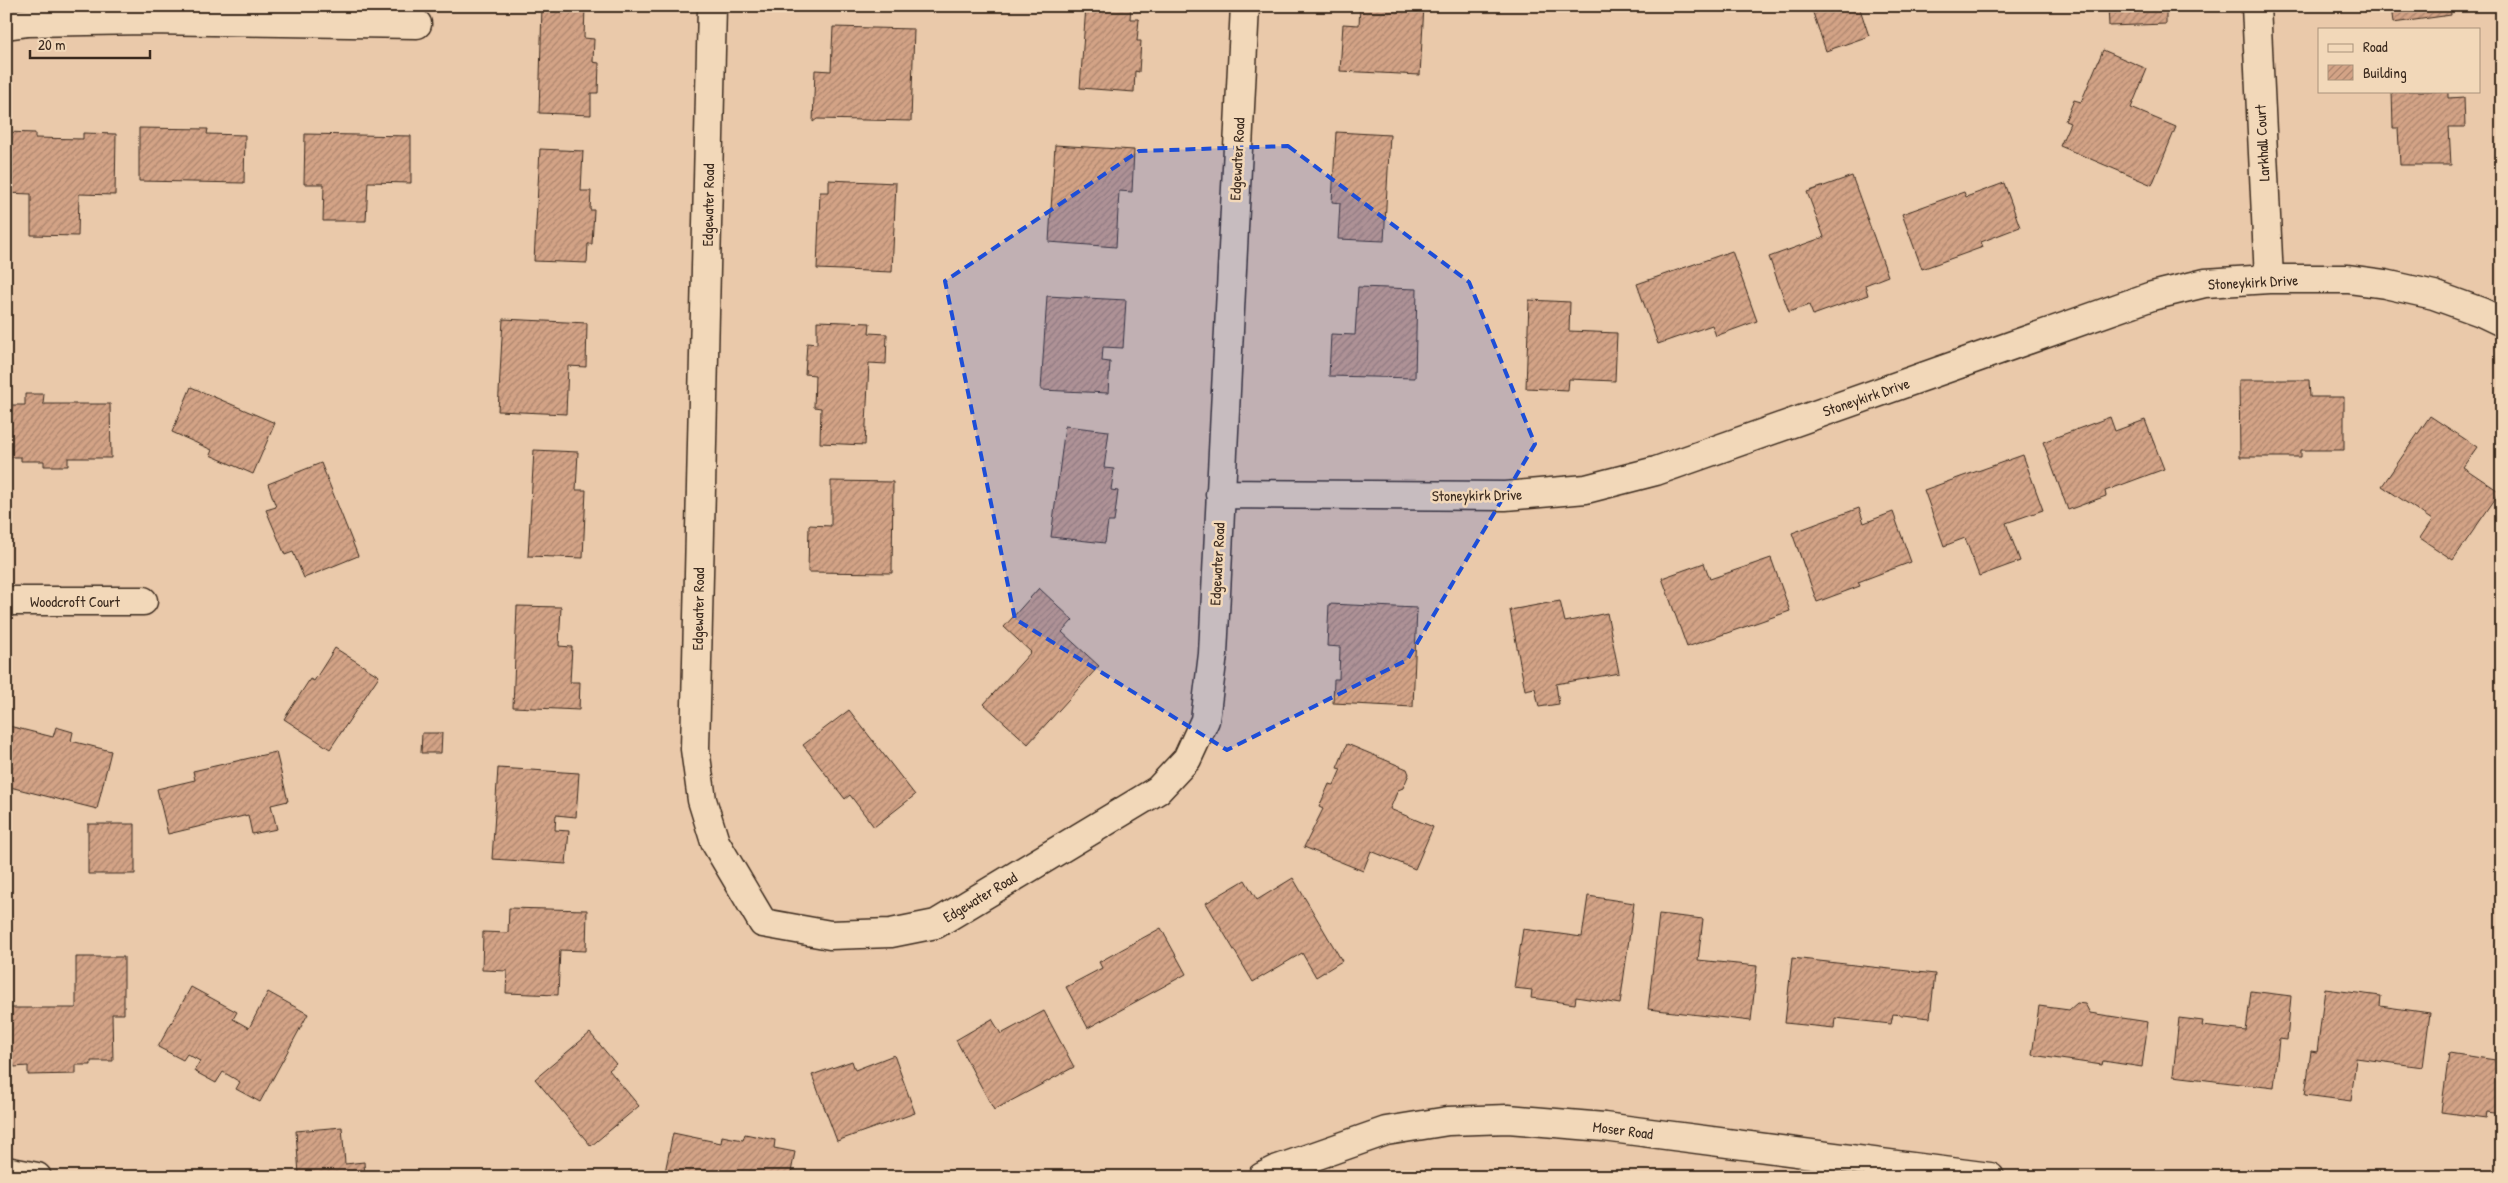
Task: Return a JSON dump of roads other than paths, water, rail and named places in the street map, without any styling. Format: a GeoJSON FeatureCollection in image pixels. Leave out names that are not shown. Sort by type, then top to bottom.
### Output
{"type":"FeatureCollection","features":[{"type":"Feature","properties":{"kind":"street","name":"Edgewater Road"},"geometry":{"type":"LineString","coordinates":[[712,6],[695,749],[702,800],[715,842],[763,923],[830,935],[891,933],[936,924],[1158,790],[1187,759],[1204,720],[1213,654],[1245,6]]}},
{"type":"Feature","properties":{"kind":"street","name":"Larkhall Court"},"geometry":{"type":"LineString","coordinates":[[2256,6],[2269,279]]}},
{"type":"Feature","properties":{"kind":"street"},"geometry":{"type":"LineString","coordinates":[[6,25],[146,13],[417,24]]}},
{"type":"Feature","properties":{"kind":"street","name":"Stoneykirk Drive"},"geometry":{"type":"LineString","coordinates":[[1220,494],[1504,496],[1586,489],[1656,471],[2152,296],[2205,283],[2269,279],[2348,279],[2385,284],[2434,295],[2481,312],[2502,322]]}},
{"type":"Feature","properties":{"kind":"street","name":"Woodcroft Court"},"geometry":{"type":"LineString","coordinates":[[6,601],[143,601]]}},
{"type":"Feature","properties":{"kind":"street","name":"Moser Road"},"geometry":{"type":"LineString","coordinates":[[1262,1177],[1278,1169],[1386,1132],[1448,1121],[1508,1119],[1604,1127],[1990,1177]]}},
{"type":"Feature","properties":{"kind":"street"},"geometry":{"type":"LineString","coordinates":[[6,1171],[37,1177]]}}]}
